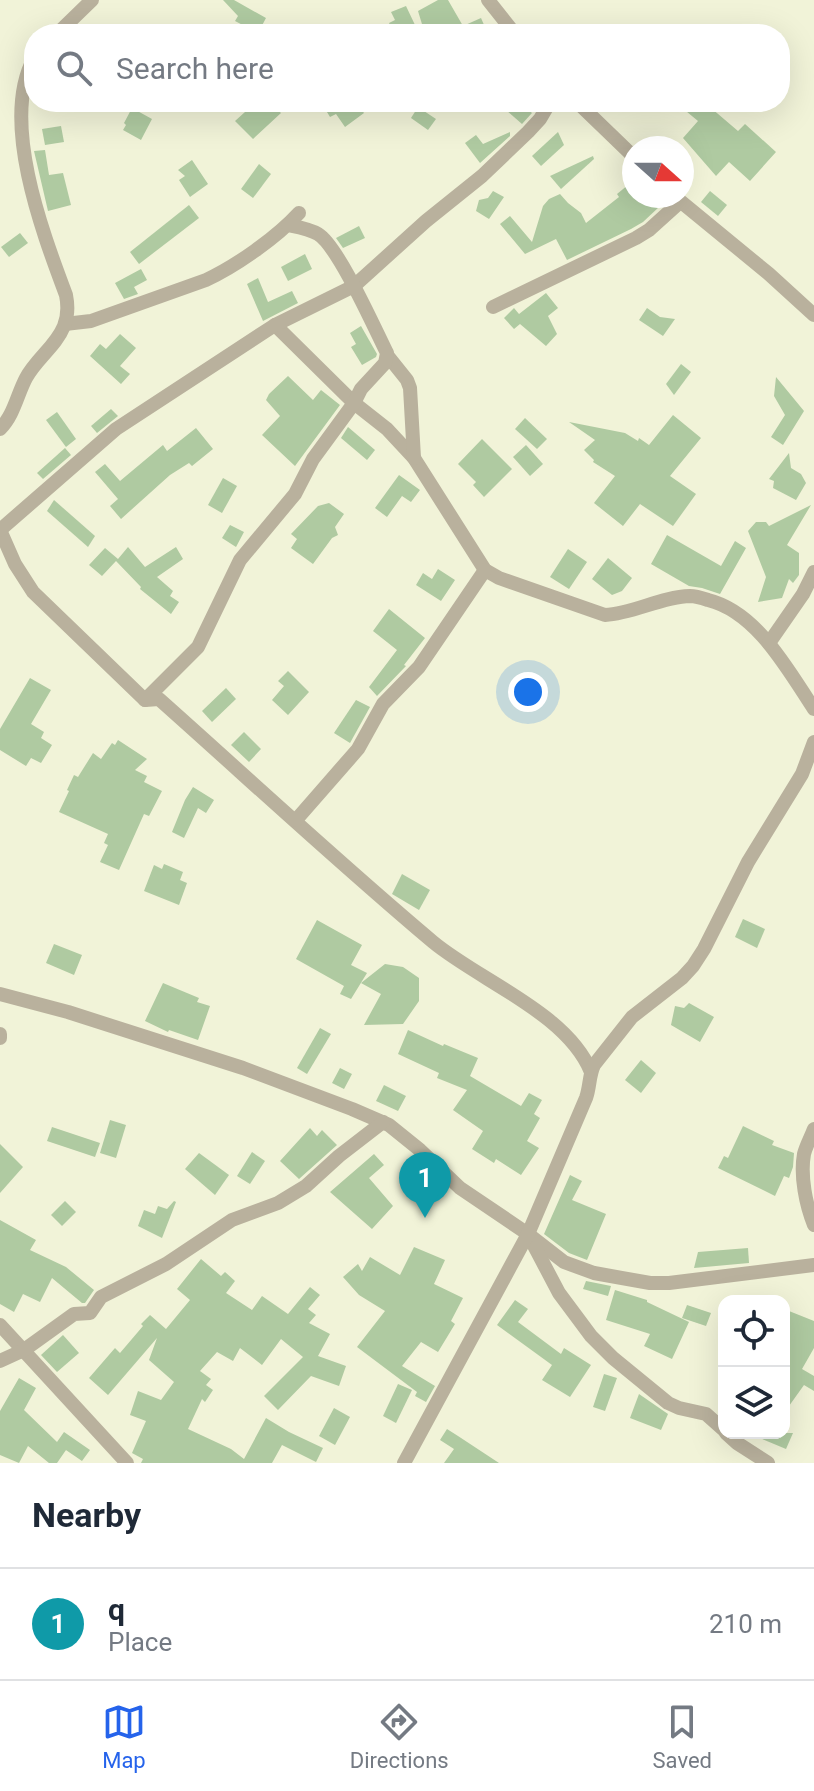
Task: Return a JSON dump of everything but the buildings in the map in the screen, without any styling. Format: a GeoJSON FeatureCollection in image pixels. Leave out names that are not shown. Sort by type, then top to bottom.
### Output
{"type":"FeatureCollection","features":[{"type":"Feature","properties":{"kind":"street"},"geometry":{"type":"LineString","coordinates":[[67,24],[92,0]]}},
{"type":"Feature","properties":{"kind":"street"},"geometry":{"type":"LineString","coordinates":[[488,0],[507,24]]}},
{"type":"Feature","properties":{"kind":"street"},"geometry":{"type":"LineString","coordinates":[[0,429],[11,415],[29,373],[65,324],[68,306],[31,203],[18,144],[15,110],[24,74]]}},
{"type":"Feature","properties":{"kind":"street"},"geometry":{"type":"LineString","coordinates":[[404,1463],[528,1234],[586,1098],[591,1072],[585,1058],[561,1031],[542,1016],[447,953],[159,699],[145,700],[33,592],[15,564],[0,530],[116,429],[275,325],[354,286],[482,176],[544,112]]}},
{"type":"Feature","properties":{"kind":"street"},"geometry":{"type":"LineString","coordinates":[[587,112],[622,145]]}},
{"type":"Feature","properties":{"kind":"street"},"geometry":{"type":"LineString","coordinates":[[493,307],[636,238],[649,230],[669,208]]}},
{"type":"Feature","properties":{"kind":"street"},"geometry":{"type":"LineString","coordinates":[[688,208],[814,315]]}},
{"type":"Feature","properties":{"kind":"street"},"geometry":{"type":"LineString","coordinates":[[65,324],[91,321],[221,273],[288,225],[299,213]]}},
{"type":"Feature","properties":{"kind":"street"},"geometry":{"type":"LineString","coordinates":[[288,225],[322,236],[354,286],[387,355],[407,380],[414,458]]}},
{"type":"Feature","properties":{"kind":"street"},"geometry":{"type":"LineString","coordinates":[[275,325],[414,458],[485,570],[499,578],[605,615],[692,596],[716,602],[737,614],[769,643],[814,709]]}},
{"type":"Feature","properties":{"kind":"street"},"geometry":{"type":"LineString","coordinates":[[145,700],[198,647],[240,560],[295,494],[313,459],[361,389],[385,363],[387,355]]}},
{"type":"Feature","properties":{"kind":"street"},"geometry":{"type":"LineString","coordinates":[[296,820],[358,749],[383,704],[419,667],[485,570]]}},
{"type":"Feature","properties":{"kind":"street"},"geometry":{"type":"LineString","coordinates":[[769,643],[803,594],[814,572]]}},
{"type":"Feature","properties":{"kind":"street"},"geometry":{"type":"LineString","coordinates":[[591,1072],[632,1017],[693,966],[748,862],[802,774],[814,742]]}},
{"type":"Feature","properties":{"kind":"street"},"geometry":{"type":"LineString","coordinates":[[0,994],[68,1012],[243,1068],[383,1122],[420,1150],[460,1188],[577,1268],[650,1283],[689,1282],[814,1265]]}},
{"type":"Feature","properties":{"kind":"street"},"geometry":{"type":"LineString","coordinates":[[0,1361],[24,1350],[74,1314],[90,1313],[101,1297],[166,1264],[232,1220],[278,1203],[306,1186],[383,1122]]}},
{"type":"Feature","properties":{"kind":"street"},"geometry":{"type":"LineString","coordinates":[[814,1129],[804,1153],[803,1169],[814,1225]]}},
{"type":"Feature","properties":{"kind":"street"},"geometry":{"type":"LineString","coordinates":[[528,1234],[559,1293],[601,1348],[668,1403],[706,1414],[718,1424]]}},
{"type":"Feature","properties":{"kind":"street"},"geometry":{"type":"LineString","coordinates":[[0,1325],[127,1463]]}},
{"type":"Feature","properties":{"kind":"street"},"geometry":{"type":"LineString","coordinates":[[733,1439],[768,1463]]}},
{"type":"Feature","properties":{"kind":"place","name":"q"},"geometry":{"type":"Point","coordinates":[425,1218]}}]}
